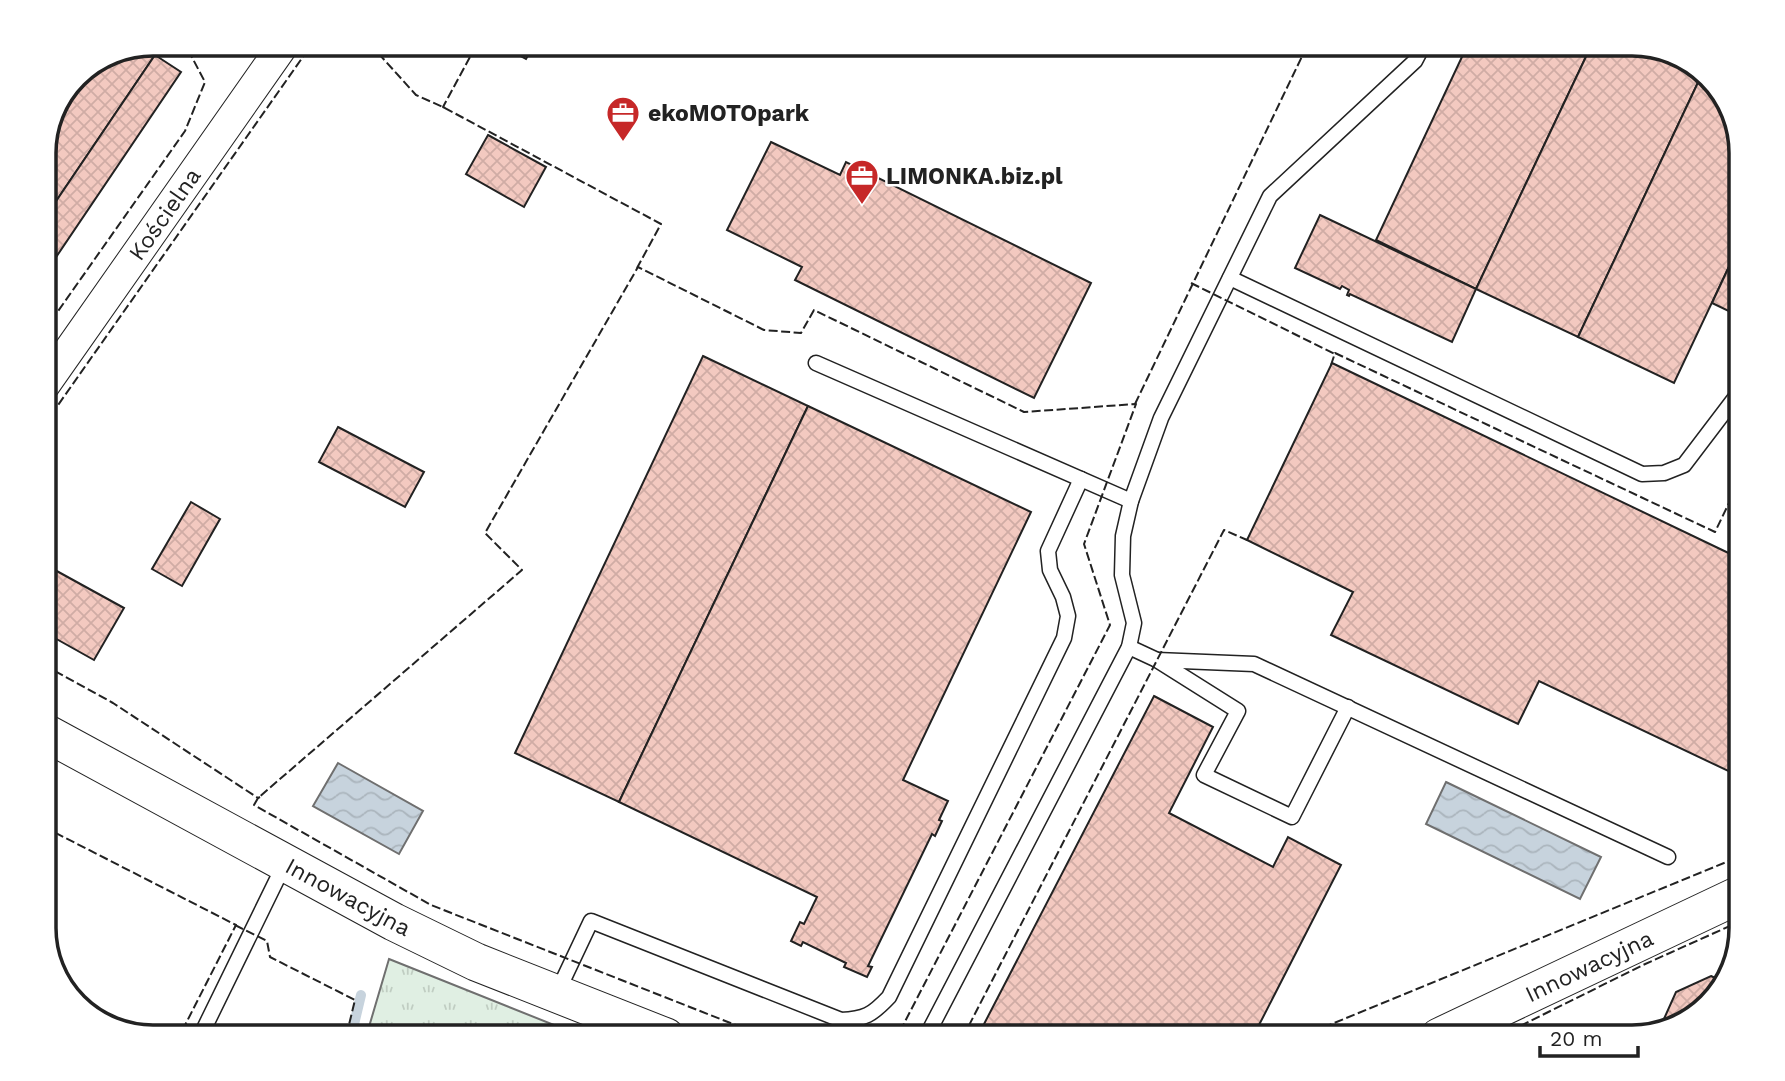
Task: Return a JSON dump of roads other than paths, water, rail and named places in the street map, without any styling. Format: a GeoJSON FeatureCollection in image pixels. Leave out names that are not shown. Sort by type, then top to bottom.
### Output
{"type":"FeatureCollection","features":[{"type":"Feature","properties":{"kind":"street","name":"Kościelna"},"geometry":{"type":"LineString","coordinates":[[56,369],[276,56]]}},
{"type":"Feature","properties":{"kind":"street","name":"Innowacyjna"},"geometry":{"type":"LineString","coordinates":[[56,739],[464,957],[555,996],[634,1025]]}},
{"type":"Feature","properties":{"kind":"street","name":"Innowacyjna"},"geometry":{"type":"LineString","coordinates":[[1464,1025],[1729,900]]}},
{"type":"Feature","properties":{"kind":"lane"},"geometry":{"type":"LineString","coordinates":[[932,1025],[1129,647],[1134,624],[1122,575],[1123,537],[1131,501],[1161,418],[1270,196],[1418,56]]}},
{"type":"Feature","properties":{"kind":"lane"},"geometry":{"type":"LineString","coordinates":[[1230,278],[1642,474],[1664,473],[1684,465],[1729,406]]}},
{"type":"Feature","properties":{"kind":"lane"},"geometry":{"type":"LineString","coordinates":[[816,363],[1131,501]]}},
{"type":"Feature","properties":{"kind":"lane"},"geometry":{"type":"LineString","coordinates":[[555,996],[591,920],[841,1020],[861,1019],[876,1011],[889,997],[1064,638],[1068,616],[1063,597],[1050,570],[1048,551],[1081,479]]}},
{"type":"Feature","properties":{"kind":"lane"},"geometry":{"type":"LineString","coordinates":[[1129,647],[1157,660],[1237,711],[1204,775],[1292,817],[1348,708]]}},
{"type":"Feature","properties":{"kind":"lane"},"geometry":{"type":"LineString","coordinates":[[1157,660],[1254,664],[1668,857]]}},
{"type":"Feature","properties":{"kind":"lane"},"geometry":{"type":"LineString","coordinates":[[206,1025],[285,863]]}},
{"type":"Feature","properties":{"kind":"water"},"geometry":{"type":"Polygon","coordinates":[[[338,763],[423,811],[399,854],[313,806],[338,763]]]}},
{"type":"Feature","properties":{"kind":"water"},"geometry":{"type":"Polygon","coordinates":[[[1446,782],[1601,857],[1580,899],[1426,824],[1446,782]]]}},
{"type":"Feature","properties":{"kind":"waterway"},"geometry":{"type":"LineString","coordinates":[[354,1025],[361,995]]}},
{"type":"Feature","properties":{"kind":"place","name":"ekoMOTOpark"},"geometry":{"type":"Point","coordinates":[623,143]}},
{"type":"Feature","properties":{"kind":"place","name":"LIMONKA.biz.pl"},"geometry":{"type":"Point","coordinates":[862,206]}}]}
